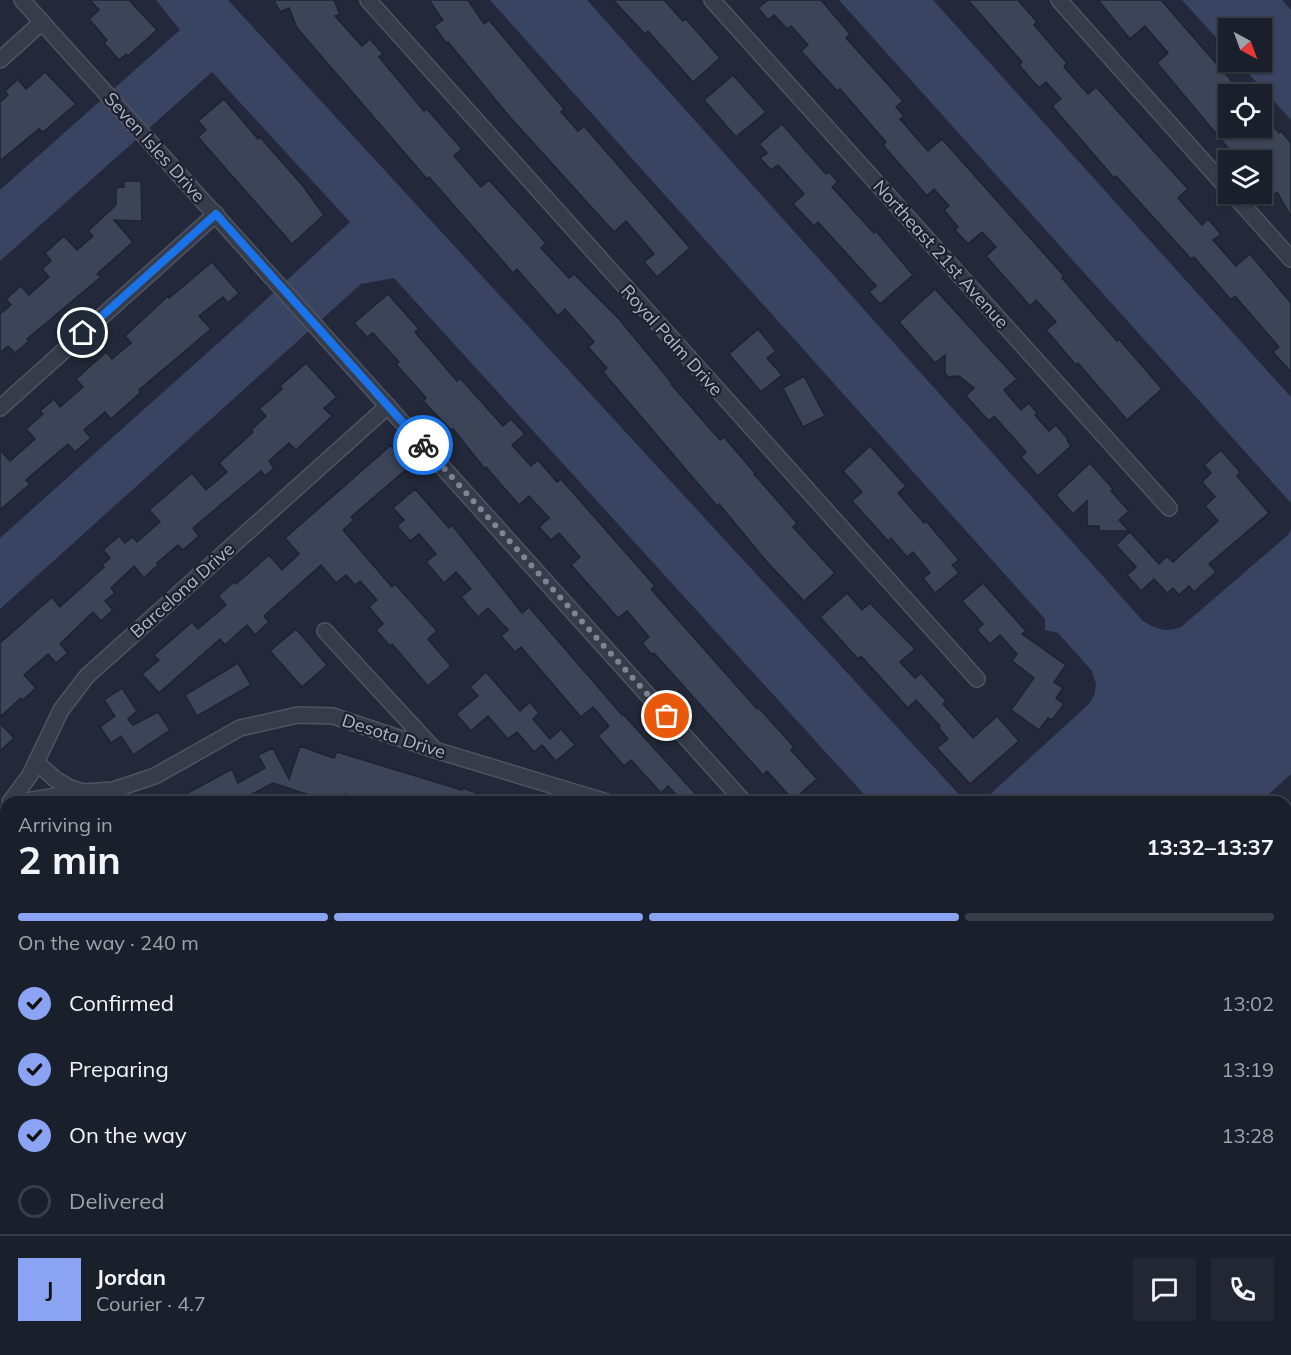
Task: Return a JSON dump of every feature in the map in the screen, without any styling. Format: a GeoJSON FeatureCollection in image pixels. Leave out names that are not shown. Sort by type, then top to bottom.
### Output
{"type":"FeatureCollection","features":[{"type":"Feature","properties":{"kind":"street","name":"Seven Isles Drive"},"geometry":{"type":"LineString","coordinates":[[22,0],[739,796]]}},
{"type":"Feature","properties":{"kind":"street","name":"Royal Palm Drive"},"geometry":{"type":"LineString","coordinates":[[368,0],[977,679]]}},
{"type":"Feature","properties":{"kind":"street","name":"Northeast 21st Avenue"},"geometry":{"type":"LineString","coordinates":[[712,0],[1169,508]]}},
{"type":"Feature","properties":{"kind":"street"},"geometry":{"type":"LineString","coordinates":[[1059,0],[1218,178]]}},
{"type":"Feature","properties":{"kind":"street"},"geometry":{"type":"LineString","coordinates":[[0,60],[42,22]]}},
{"type":"Feature","properties":{"kind":"street"},"geometry":{"type":"LineString","coordinates":[[1242,204],[1291,259]]}},
{"type":"Feature","properties":{"kind":"street"},"geometry":{"type":"LineString","coordinates":[[0,408],[216,214]]}},
{"type":"Feature","properties":{"kind":"street","name":"Barcelona Drive"},"geometry":{"type":"LineString","coordinates":[[15,796],[37,763],[61,710],[87,676],[388,406]]}},
{"type":"Feature","properties":{"kind":"street"},"geometry":{"type":"LineString","coordinates":[[325,631],[435,750]]}},
{"type":"Feature","properties":{"kind":"street","name":"Desota Drive"},"geometry":{"type":"LineString","coordinates":[[58,796],[113,790],[135,784],[165,771],[240,728],[297,715],[333,716],[435,750],[587,796]]}},
{"type":"Feature","properties":{"kind":"street","name":"Desota Drive"},"geometry":{"type":"LineString","coordinates":[[37,763],[62,784],[83,792]]}},
{"type":"Feature","properties":{"kind":"water"},"geometry":{"type":"Polygon","coordinates":[[[156,0],[228,0],[960,796],[866,796],[394,278],[361,284],[0,609],[0,538],[350,222],[212,72],[0,261],[0,190],[180,30],[156,0]]]}},
{"type":"Feature","properties":{"kind":"water"},"geometry":{"type":"Polygon","coordinates":[[[490,0],[587,0],[1143,621],[1161,629],[1170,630],[1181,627],[1291,530],[1291,774],[1267,796],[988,796],[1090,703],[1096,684],[1092,671],[1058,633],[1045,630],[1045,619],[490,0]]]}},
{"type":"Feature","properties":{"kind":"water"},"geometry":{"type":"Polygon","coordinates":[[[839,0],[933,0],[1291,397],[1291,503],[839,0]]]}},
{"type":"Feature","properties":{"kind":"water"},"geometry":{"type":"Polygon","coordinates":[[[1182,0],[1282,0],[1291,10],[1291,120],[1272,99],[1272,84],[1258,84],[1247,72],[1272,72],[1272,18],[1218,18],[1218,40],[1182,0]]]}},
{"type":"Feature","properties":{"kind":"building"},"geometry":{"type":"Polygon","coordinates":[[[90,0],[129,0],[157,30],[128,56],[126,54],[119,60],[104,43],[107,40],[89,19],[99,10],[90,0]]]}},
{"type":"Feature","properties":{"kind":"building"},"geometry":{"type":"Polygon","coordinates":[[[274,0],[334,0],[340,14],[335,16],[362,46],[370,39],[383,54],[379,57],[424,111],[427,109],[462,149],[454,156],[481,187],[489,180],[546,243],[541,248],[569,278],[574,274],[619,319],[720,440],[724,437],[755,473],[797,523],[793,527],[835,573],[804,601],[767,562],[719,504],[717,506],[603,372],[607,368],[588,347],[594,342],[565,309],[558,316],[517,269],[513,273],[429,177],[427,179],[297,28],[289,8],[280,12],[274,0]]]}},
{"type":"Feature","properties":{"kind":"building"},"geometry":{"type":"Polygon","coordinates":[[[429,0],[468,0],[484,24],[489,20],[564,109],[561,112],[578,131],[584,126],[690,248],[657,277],[644,262],[654,254],[626,221],[614,232],[508,115],[448,42],[446,43],[434,26],[443,20],[429,0]]]}},
{"type":"Feature","properties":{"kind":"building"},"geometry":{"type":"Polygon","coordinates":[[[613,0],[664,0],[683,21],[686,19],[720,58],[693,82],[648,31],[645,34],[613,0]]]}},
{"type":"Feature","properties":{"kind":"building"},"geometry":{"type":"Polygon","coordinates":[[[768,0],[821,0],[850,34],[846,38],[903,101],[896,107],[904,116],[900,119],[928,151],[942,139],[1064,276],[1062,278],[1117,341],[1119,339],[1162,389],[1127,420],[1046,330],[1056,322],[1036,300],[1030,306],[986,256],[996,247],[982,232],[968,244],[955,230],[958,227],[944,210],[949,206],[934,189],[927,196],[883,145],[886,142],[840,89],[837,91],[801,51],[808,45],[791,26],[787,29],[774,15],[768,20],[758,8],[768,0]]]}},
{"type":"Feature","properties":{"kind":"building"},"geometry":{"type":"Polygon","coordinates":[[[968,0],[1018,0],[1037,22],[1034,25],[1067,63],[1064,67],[1088,94],[1096,87],[1188,189],[1178,198],[1202,225],[1208,219],[1221,234],[1213,240],[1236,266],[1250,254],[1291,303],[1291,372],[1273,352],[1279,347],[1235,296],[1231,300],[1194,257],[1191,259],[1116,176],[1114,178],[1052,106],[1061,99],[1046,82],[1039,88],[1019,65],[1022,62],[968,0]]]}},
{"type":"Feature","properties":{"kind":"building"},"geometry":{"type":"Polygon","coordinates":[[[1098,0],[1161,0],[1218,65],[1218,72],[1224,72],[1234,84],[1218,84],[1218,136],[1157,63],[1168,53],[1145,26],[1130,39],[1098,0]]]}},
{"type":"Feature","properties":{"kind":"building"},"geometry":{"type":"Polygon","coordinates":[[[45,72],[76,104],[43,132],[39,129],[0,161],[0,102],[8,95],[5,91],[18,79],[26,89],[45,72]]]}},
{"type":"Feature","properties":{"kind":"building"},"geometry":{"type":"Polygon","coordinates":[[[733,75],[766,112],[736,137],[704,100],[733,75]]]}},
{"type":"Feature","properties":{"kind":"building"},"geometry":{"type":"Polygon","coordinates":[[[224,99],[303,186],[324,215],[292,244],[198,137],[206,130],[198,121],[224,99]]]}},
{"type":"Feature","properties":{"kind":"building"},"geometry":{"type":"Polygon","coordinates":[[[782,124],[826,174],[829,172],[838,182],[832,187],[874,233],[876,231],[913,275],[880,304],[869,292],[876,286],[818,222],[814,226],[793,204],[804,194],[778,165],[771,170],[760,158],[767,153],[759,144],[782,124]]]}},
{"type":"Feature","properties":{"kind":"building"},"geometry":{"type":"Polygon","coordinates":[[[1272,124],[1279,133],[1281,131],[1291,143],[1291,217],[1277,192],[1274,195],[1272,193],[1272,150],[1230,150],[1220,138],[1272,138],[1272,124]]]}},
{"type":"Feature","properties":{"kind":"building"},"geometry":{"type":"Polygon","coordinates":[[[124,181],[141,181],[142,221],[114,220],[133,242],[97,274],[101,277],[27,339],[29,341],[15,353],[8,346],[0,353],[0,314],[11,305],[6,299],[21,286],[29,295],[49,277],[42,269],[51,261],[45,253],[64,236],[77,250],[93,236],[88,231],[116,205],[116,188],[124,187],[124,181]]]}},
{"type":"Feature","properties":{"kind":"building"},"geometry":{"type":"Polygon","coordinates":[[[212,262],[239,293],[228,303],[223,297],[199,316],[211,329],[139,390],[141,392],[111,419],[105,412],[84,430],[91,438],[75,452],[68,444],[26,480],[30,484],[0,510],[0,450],[10,461],[35,439],[26,429],[43,414],[40,411],[54,399],[60,407],[83,387],[76,379],[106,352],[112,359],[131,343],[125,336],[168,296],[169,298],[212,262]]]}},
{"type":"Feature","properties":{"kind":"building"},"geometry":{"type":"Polygon","coordinates":[[[935,289],[1017,379],[1004,390],[1021,410],[1029,403],[1037,413],[1035,415],[1049,431],[1056,425],[1068,439],[1071,446],[1038,476],[1021,457],[1026,452],[994,416],[989,421],[966,396],[974,388],[959,376],[948,377],[945,373],[945,355],[935,363],[899,322],[935,289]]]}},
{"type":"Feature","properties":{"kind":"building"},"geometry":{"type":"Polygon","coordinates":[[[388,294],[419,329],[415,332],[457,381],[460,378],[503,426],[511,419],[525,434],[512,445],[531,466],[538,460],[557,482],[561,479],[655,586],[651,589],[757,709],[758,707],[794,747],[791,750],[817,779],[798,796],[789,796],[767,771],[763,775],[654,653],[652,655],[642,643],[649,637],[627,611],[618,618],[571,565],[580,557],[559,533],[551,540],[539,527],[549,518],[529,496],[519,505],[486,467],[485,469],[453,429],[451,430],[423,401],[426,398],[396,364],[399,362],[373,333],[367,337],[354,323],[388,294]]]}},
{"type":"Feature","properties":{"kind":"building"},"geometry":{"type":"Polygon","coordinates":[[[758,329],[776,351],[767,358],[782,375],[761,392],[729,354],[758,329]]]}},
{"type":"Feature","properties":{"kind":"building"},"geometry":{"type":"Polygon","coordinates":[[[306,363],[337,397],[324,408],[332,416],[296,450],[289,443],[269,461],[274,468],[265,476],[261,471],[193,528],[199,536],[183,550],[178,545],[144,578],[134,566],[111,588],[115,593],[105,601],[113,610],[101,621],[93,612],[60,644],[68,653],[56,663],[48,654],[24,675],[36,688],[0,717],[0,643],[52,597],[60,607],[104,567],[102,565],[110,558],[103,550],[119,536],[125,543],[132,537],[137,542],[160,522],[149,510],[192,473],[206,490],[227,472],[219,463],[253,432],[251,430],[266,416],[259,409],[306,363]]]}},
{"type":"Feature","properties":{"kind":"building"},"geometry":{"type":"Polygon","coordinates":[[[804,376],[825,416],[803,427],[783,388],[804,376]]]}},
{"type":"Feature","properties":{"kind":"building"},"geometry":{"type":"Polygon","coordinates":[[[391,445],[409,467],[351,517],[354,520],[343,530],[392,587],[395,584],[437,631],[428,639],[451,666],[428,686],[392,644],[390,646],[376,630],[383,624],[369,607],[377,600],[360,581],[355,585],[346,575],[336,583],[321,565],[264,616],[269,622],[255,635],[247,625],[225,645],[220,639],[159,693],[142,674],[159,660],[154,655],[192,622],[198,629],[226,605],[218,596],[234,582],[236,584],[269,555],[282,570],[299,554],[285,538],[391,445]]]}},
{"type":"Feature","properties":{"kind":"building"},"geometry":{"type":"Polygon","coordinates":[[[870,446],[906,486],[898,493],[924,523],[926,521],[959,560],[952,565],[959,573],[935,593],[923,578],[930,573],[913,552],[907,557],[891,538],[888,541],[852,501],[862,492],[843,471],[870,446]]]}},
{"type":"Feature","properties":{"kind":"building"},"geometry":{"type":"Polygon","coordinates":[[[1221,450],[1240,472],[1237,476],[1269,513],[1209,564],[1216,572],[1194,592],[1189,586],[1179,595],[1173,588],[1167,593],[1154,579],[1141,591],[1127,575],[1136,567],[1116,545],[1130,532],[1159,564],[1167,556],[1173,562],[1218,521],[1205,506],[1215,497],[1202,482],[1211,473],[1204,465],[1221,450]]]}},
{"type":"Feature","properties":{"kind":"building"},"geometry":{"type":"Polygon","coordinates":[[[1090,463],[1129,511],[1119,520],[1129,531],[1099,531],[1099,526],[1087,526],[1087,501],[1073,514],[1056,495],[1090,463]]]}},
{"type":"Feature","properties":{"kind":"building"},"geometry":{"type":"Polygon","coordinates":[[[415,489],[449,528],[452,525],[522,613],[529,607],[622,715],[698,796],[677,796],[668,786],[661,793],[631,760],[624,766],[598,736],[609,726],[593,707],[581,717],[521,647],[515,652],[501,636],[508,630],[488,608],[478,617],[461,597],[471,589],[456,572],[444,583],[426,562],[436,554],[419,534],[410,541],[397,526],[404,520],[393,508],[415,489]]]}},
{"type":"Feature","properties":{"kind":"building"},"geometry":{"type":"Polygon","coordinates":[[[983,583],[1026,631],[1022,634],[1066,665],[1054,682],[1063,688],[1056,698],[1064,704],[1052,720],[1048,718],[1039,730],[1011,710],[1034,678],[1012,661],[1017,654],[1000,635],[990,644],[977,630],[983,624],[962,601],[983,583]]]}},
{"type":"Feature","properties":{"kind":"building"},"geometry":{"type":"Polygon","coordinates":[[[847,593],[862,610],[870,603],[915,649],[900,662],[915,678],[921,673],[946,701],[943,704],[973,738],[997,716],[1019,741],[970,784],[937,748],[948,739],[938,727],[940,726],[916,700],[908,708],[861,656],[858,659],[820,617],[847,593]]]}},
{"type":"Feature","properties":{"kind":"building"},"geometry":{"type":"Polygon","coordinates":[[[296,629],[327,665],[302,687],[270,651],[296,629]]]}},
{"type":"Feature","properties":{"kind":"building"},"geometry":{"type":"Polygon","coordinates":[[[238,663],[251,685],[197,716],[185,695],[238,663]]]}},
{"type":"Feature","properties":{"kind":"building"},"geometry":{"type":"Polygon","coordinates":[[[486,672],[520,711],[530,702],[539,713],[533,719],[550,739],[561,729],[575,745],[556,761],[542,745],[534,752],[517,732],[508,739],[488,716],[471,731],[456,714],[478,696],[470,687],[486,672]]]}},
{"type":"Feature","properties":{"kind":"building"},"geometry":{"type":"Polygon","coordinates":[[[122,688],[137,711],[128,719],[133,725],[158,712],[170,730],[133,755],[121,736],[111,743],[100,727],[115,716],[104,700],[122,688]]]}},
{"type":"Feature","properties":{"kind":"building"},"geometry":{"type":"Polygon","coordinates":[[[0,723],[14,738],[0,751],[0,723]]]}},
{"type":"Feature","properties":{"kind":"building"},"geometry":{"type":"Polygon","coordinates":[[[300,746],[334,758],[337,752],[484,796],[350,796],[345,794],[344,796],[312,796],[273,783],[249,796],[182,796],[232,769],[238,783],[265,768],[258,755],[273,748],[289,779],[300,746]]]}},
{"type":"Feature","properties":{"kind":"way so far"},"geometry":{"type":"LineString","coordinates":[[423,445],[667,716]]}},
{"type":"Feature","properties":{"kind":"route"},"geometry":{"type":"LineString","coordinates":[[83,333],[216,214],[423,445]]}}]}
